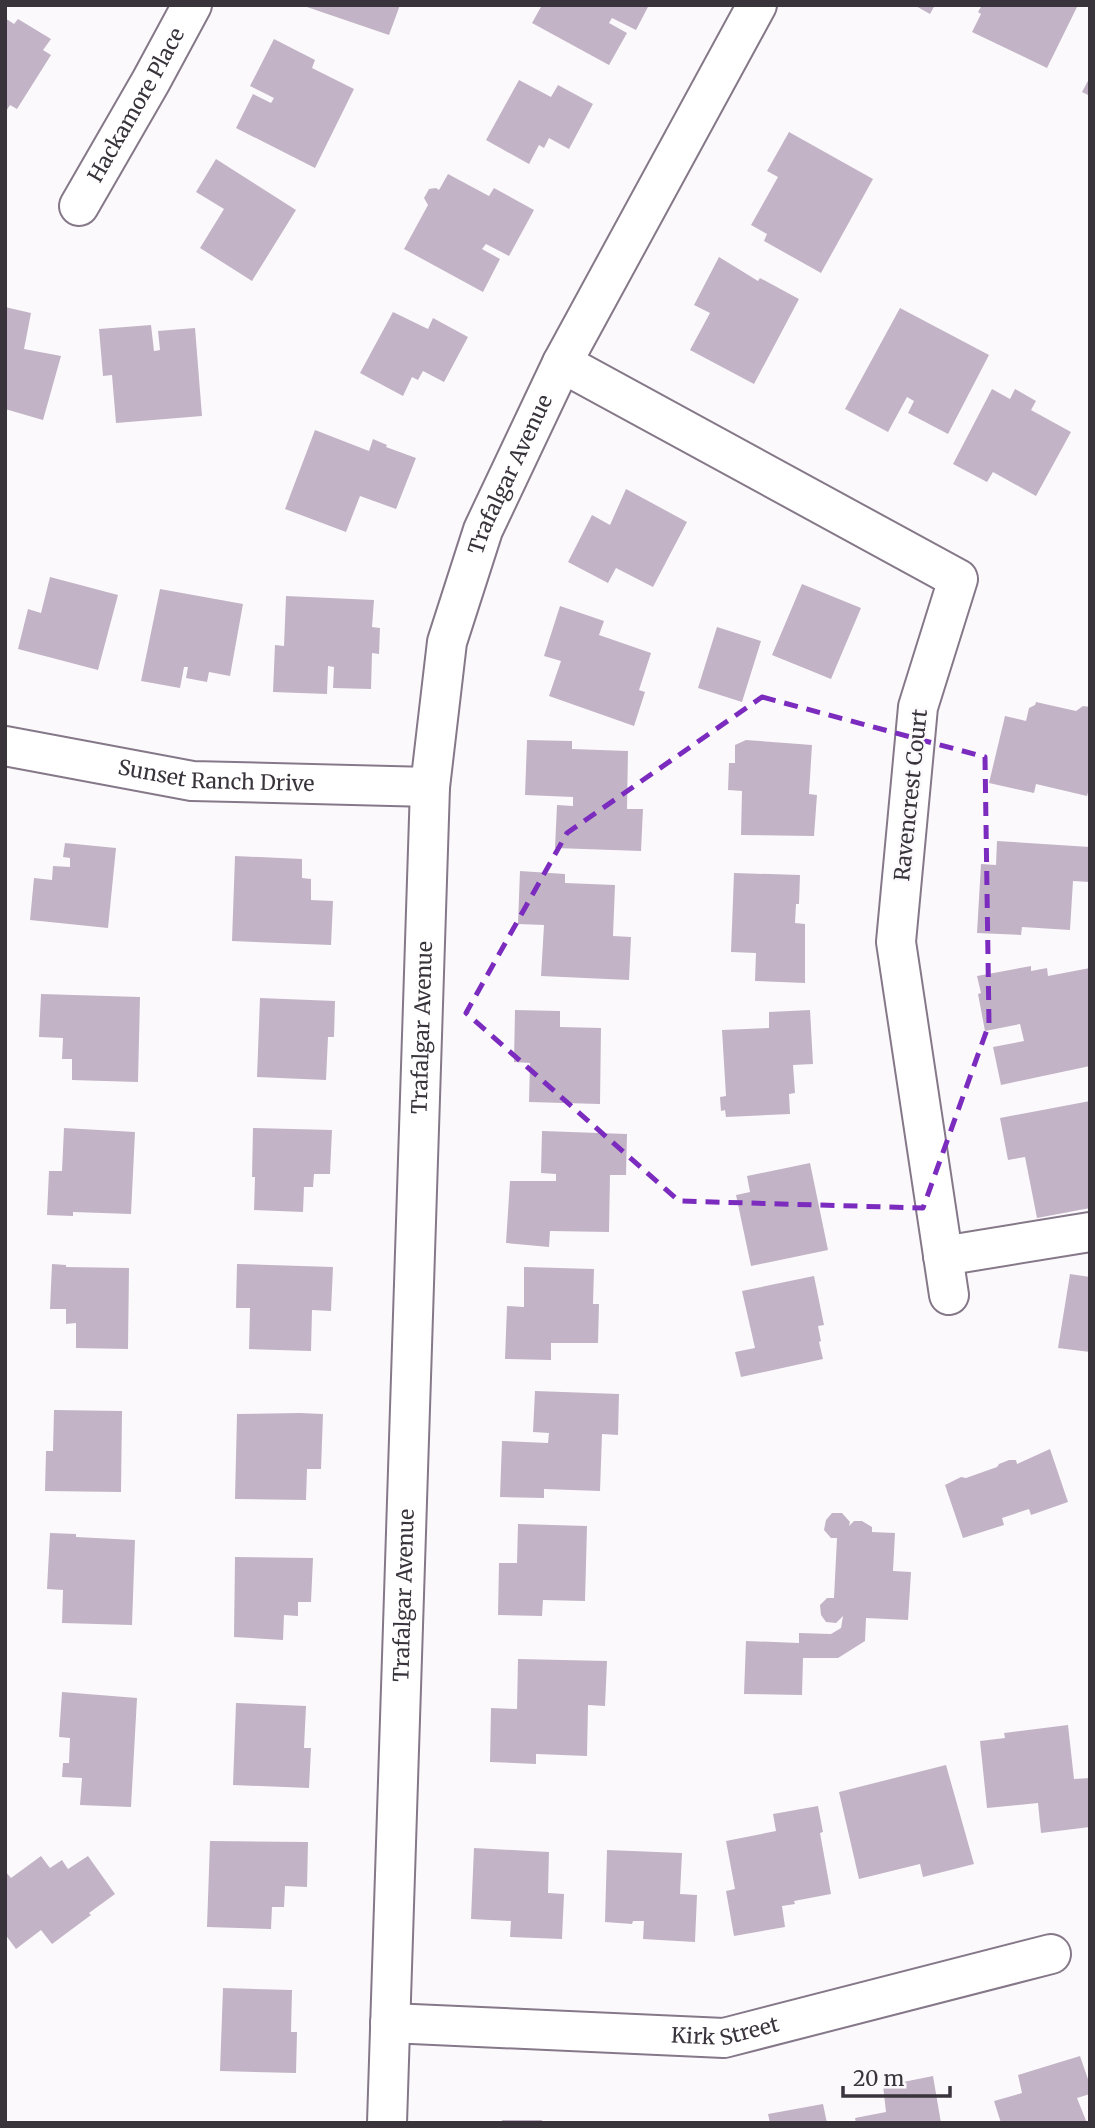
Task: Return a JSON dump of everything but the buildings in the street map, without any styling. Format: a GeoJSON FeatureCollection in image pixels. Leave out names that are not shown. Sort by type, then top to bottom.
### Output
{"type":"FeatureCollection","features":[{"type":"Feature","properties":{"kind":"street","name":"Hackamore Place"},"geometry":{"type":"LineString","coordinates":[[79,206],[192,5]]}},
{"type":"Feature","properties":{"kind":"street","name":"Trafalgar Avenue"},"geometry":{"type":"LineString","coordinates":[[387,2123],[430,787],[447,642],[483,530],[562,363],[757,5]]}},
{"type":"Feature","properties":{"kind":"street","name":"Ravencrest Court"},"geometry":{"type":"LineString","coordinates":[[562,363],[958,579],[918,707],[896,942],[948,1295]]}},
{"type":"Feature","properties":{"kind":"street","name":"Sunset Ranch Drive"},"geometry":{"type":"LineString","coordinates":[[5,746],[191,781],[430,787]]}},
{"type":"Feature","properties":{"kind":"street"},"geometry":{"type":"LineString","coordinates":[[943,1256],[1090,1232]]}},
{"type":"Feature","properties":{"kind":"street","name":"Kirk Street"},"geometry":{"type":"LineString","coordinates":[[390,2023],[724,2038],[1051,1954]]}},
{"type":"Feature","properties":{"kind":"highlighted area"},"geometry":{"type":"Polygon","coordinates":[[[762,697],[985,757],[989,1024],[923,1208],[679,1201],[466,1013],[567,833],[762,697]]]}}]}
